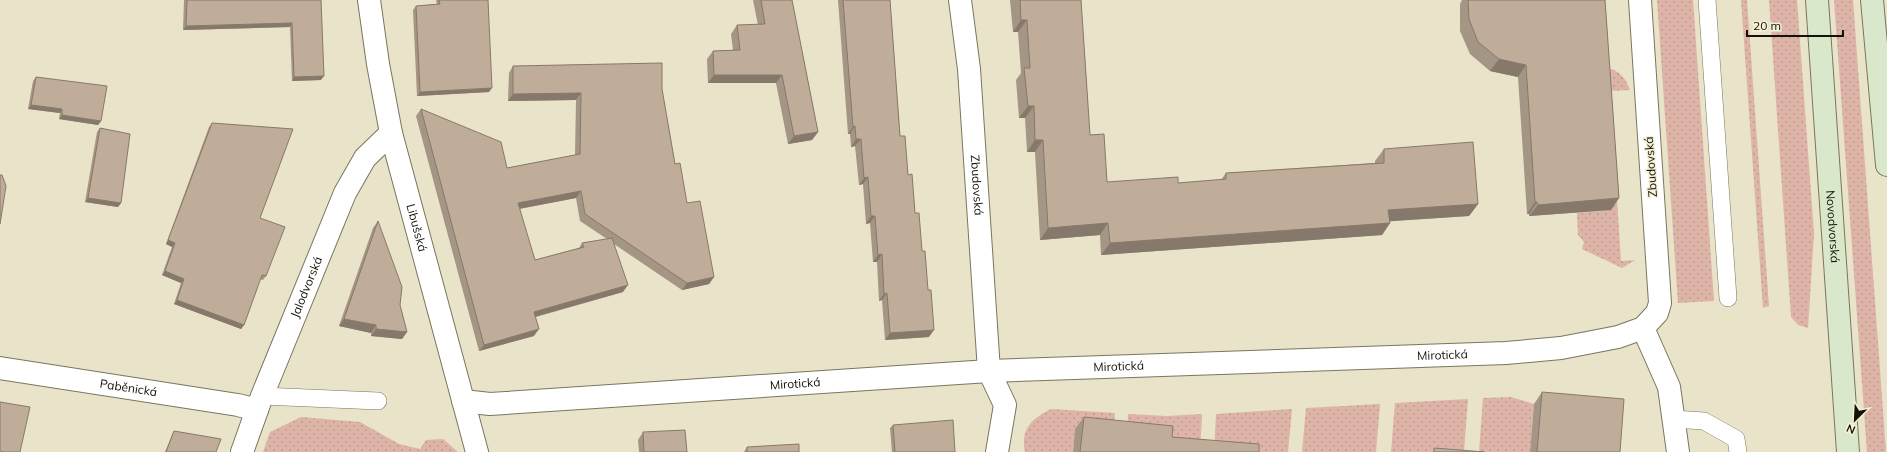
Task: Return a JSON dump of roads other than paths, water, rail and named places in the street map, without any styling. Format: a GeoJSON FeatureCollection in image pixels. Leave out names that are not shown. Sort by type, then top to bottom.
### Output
{"type":"FeatureCollection","features":[{"type":"Feature","properties":{"kind":"main road","name":"Novodvorská"},"geometry":{"type":"LineString","coordinates":[[1817,0],[1848,452]]}},
{"type":"Feature","properties":{"kind":"main road"},"geometry":{"type":"LineString","coordinates":[[1872,0],[1887,165]]}},
{"type":"Feature","properties":{"kind":"street","name":"Libušská"},"geometry":{"type":"LineString","coordinates":[[369,0],[378,64],[391,133],[476,452]]}},
{"type":"Feature","properties":{"kind":"street","name":"Zbudovská"},"geometry":{"type":"LineString","coordinates":[[960,0],[969,69],[989,371]]}},
{"type":"Feature","properties":{"kind":"street","name":"Zbudovská"},"geometry":{"type":"LineString","coordinates":[[1640,0],[1660,303],[1657,313],[1643,328]]}},
{"type":"Feature","properties":{"kind":"street","name":"Jalodvorská"},"geometry":{"type":"LineString","coordinates":[[242,452],[260,403],[345,193],[366,158],[391,133]]}},
{"type":"Feature","properties":{"kind":"street","name":"Mirotická"},"geometry":{"type":"LineString","coordinates":[[463,401],[490,404],[989,371],[1506,353],[1560,348],[1618,337],[1643,328]]}},
{"type":"Feature","properties":{"kind":"street"},"geometry":{"type":"LineString","coordinates":[[1643,328],[1669,387],[1678,452]]}},
{"type":"Feature","properties":{"kind":"street","name":"Paběnická"},"geometry":{"type":"LineString","coordinates":[[0,368],[238,406],[260,403]]}},
{"type":"Feature","properties":{"kind":"street"},"geometry":{"type":"LineString","coordinates":[[989,371],[1004,405],[997,452]]}},
{"type":"Feature","properties":{"kind":"lane"},"geometry":{"type":"LineString","coordinates":[[1707,0],[1728,298]]}},
{"type":"Feature","properties":{"kind":"lane"},"geometry":{"type":"LineString","coordinates":[[260,403],[378,401]]}},
{"type":"Feature","properties":{"kind":"lane"},"geometry":{"type":"LineString","coordinates":[[1673,419],[1704,421],[1736,439],[1738,452]]}}]}
